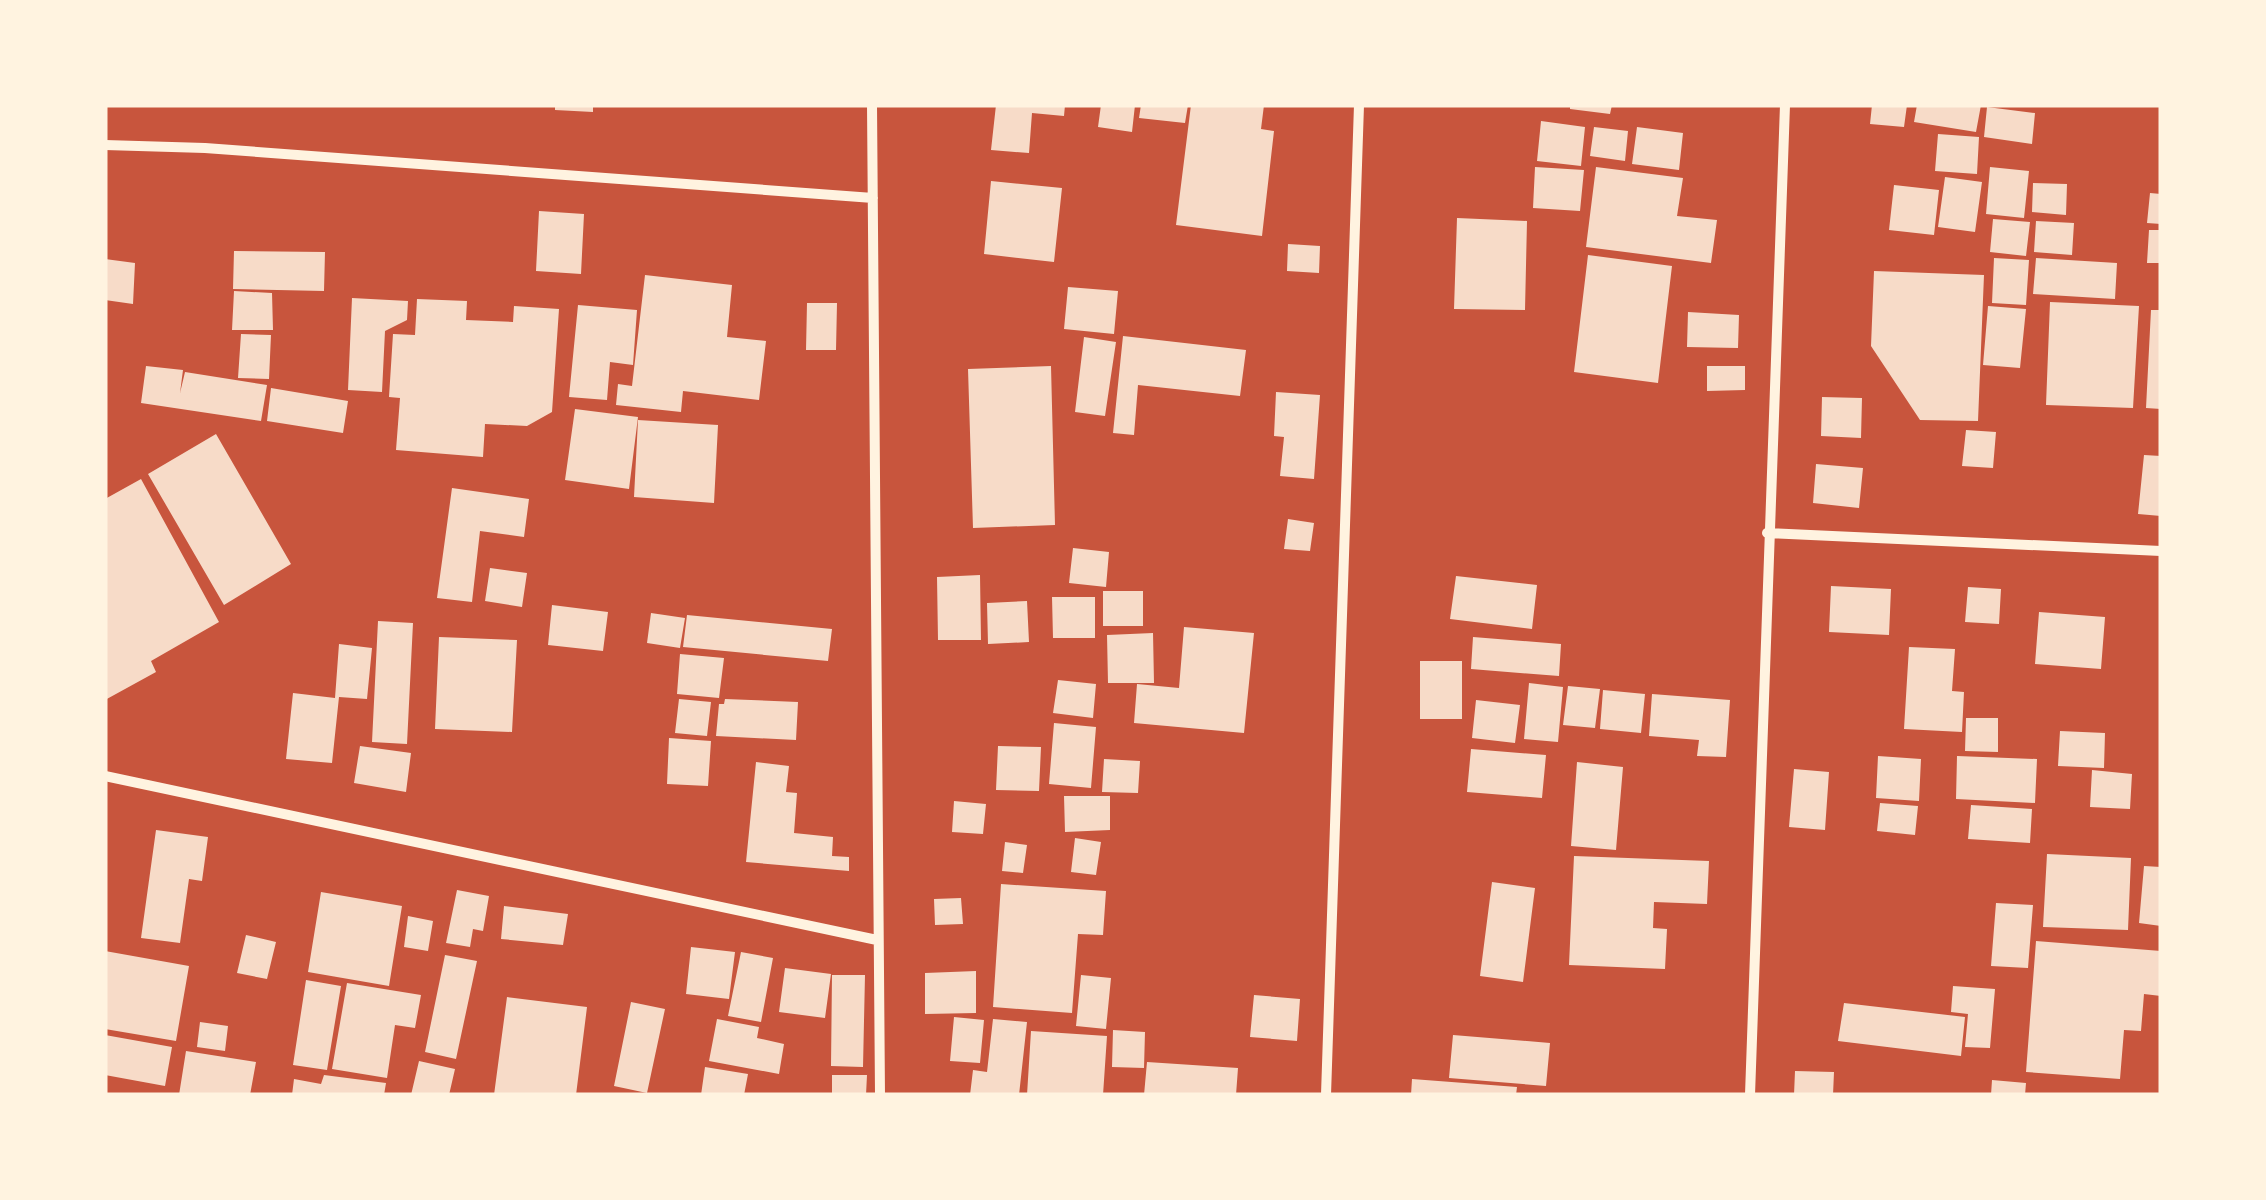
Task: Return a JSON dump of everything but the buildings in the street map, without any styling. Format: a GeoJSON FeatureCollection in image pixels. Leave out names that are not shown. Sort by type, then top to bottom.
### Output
{"type":"FeatureCollection","features":[{"type":"Feature","properties":{"kind":"street"},"geometry":{"type":"LineString","coordinates":[[872,105],[880,1095]]}},
{"type":"Feature","properties":{"kind":"street"},"geometry":{"type":"LineString","coordinates":[[1326,1095],[1359,105]]}},
{"type":"Feature","properties":{"kind":"street"},"geometry":{"type":"LineString","coordinates":[[1750,1095],[1784,105]]}},
{"type":"Feature","properties":{"kind":"street"},"geometry":{"type":"LineString","coordinates":[[105,144],[873,198]]}},
{"type":"Feature","properties":{"kind":"street"},"geometry":{"type":"LineString","coordinates":[[1767,533],[2161,552]]}},
{"type":"Feature","properties":{"kind":"street"},"geometry":{"type":"LineString","coordinates":[[105,776],[877,940]]}}]}
